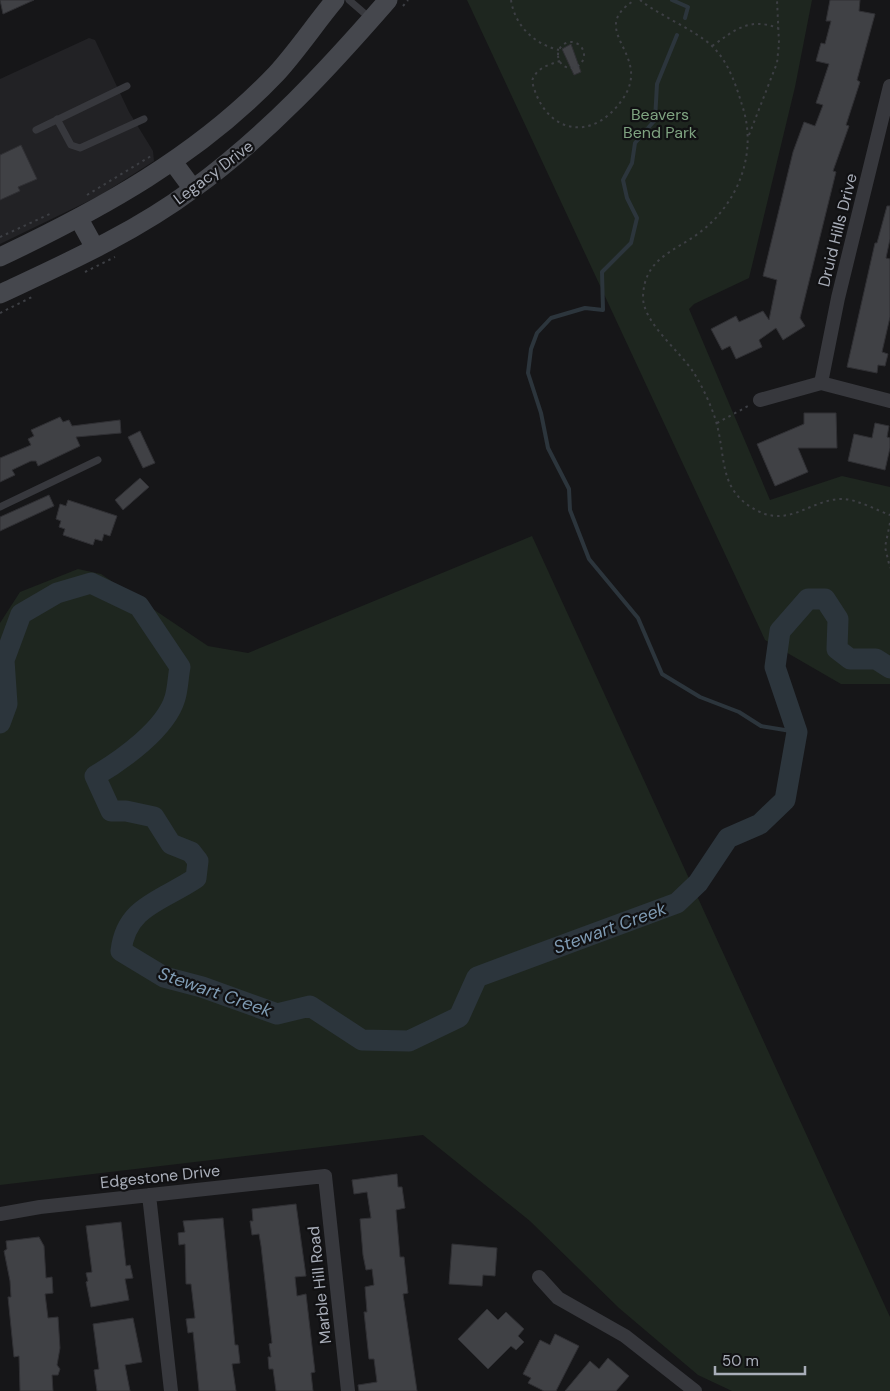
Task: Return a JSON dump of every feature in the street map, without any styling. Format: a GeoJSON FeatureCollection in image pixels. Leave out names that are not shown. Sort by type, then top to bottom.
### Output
{"type":"FeatureCollection","features":[{"type":"Feature","properties":{"kind":"main road","name":"Legacy Drive"},"geometry":{"type":"LineString","coordinates":[[0,257],[79,219],[120,196],[173,162],[225,121],[277,73],[335,0]]}},
{"type":"Feature","properties":{"kind":"main road","name":"Legacy Drive"},"geometry":{"type":"LineString","coordinates":[[0,294],[95,248],[193,189],[264,132],[297,101],[372,20],[388,0]]}},
{"type":"Feature","properties":{"kind":"main road"},"geometry":{"type":"LineString","coordinates":[[173,162],[193,189]]}},
{"type":"Feature","properties":{"kind":"main road"},"geometry":{"type":"LineString","coordinates":[[79,219],[95,248]]}},
{"type":"Feature","properties":{"kind":"street","name":"Druid Hills Drive"},"geometry":{"type":"LineString","coordinates":[[821,383],[838,298],[890,86]]}},
{"type":"Feature","properties":{"kind":"street"},"geometry":{"type":"LineString","coordinates":[[760,400],[821,383],[890,400]]}},
{"type":"Feature","properties":{"kind":"street","name":"Edgestone Drive"},"geometry":{"type":"LineString","coordinates":[[0,1214],[40,1207],[325,1176]]}},
{"type":"Feature","properties":{"kind":"street","name":"Marble Hill Road"},"geometry":{"type":"LineString","coordinates":[[325,1176],[348,1391]]}},
{"type":"Feature","properties":{"kind":"street"},"geometry":{"type":"LineString","coordinates":[[149,1195],[170,1391]]}},
{"type":"Feature","properties":{"kind":"street"},"geometry":{"type":"LineString","coordinates":[[539,1277],[558,1298],[625,1336],[695,1391]]}},
{"type":"Feature","properties":{"kind":"lane"},"geometry":{"type":"LineString","coordinates":[[349,0],[372,20]]}},
{"type":"Feature","properties":{"kind":"lane"},"geometry":{"type":"LineString","coordinates":[[36,130],[127,86]]}},
{"type":"Feature","properties":{"kind":"lane"},"geometry":{"type":"LineString","coordinates":[[57,119],[71,145],[80,148],[144,119]]}},
{"type":"Feature","properties":{"kind":"lane"},"geometry":{"type":"LineString","coordinates":[[0,507],[98,460]]}},
{"type":"Feature","properties":{"kind":"path"},"geometry":{"type":"LineString","coordinates":[[511,0],[512,9],[524,30],[543,45],[559,50]]}},
{"type":"Feature","properties":{"kind":"path"},"geometry":{"type":"LineString","coordinates":[[560,61],[544,67],[533,76],[532,81],[548,115],[565,125],[578,129],[597,124],[622,99],[628,87],[631,63],[616,33],[614,22],[619,12],[635,0]]}},
{"type":"Feature","properties":{"kind":"path"},"geometry":{"type":"LineString","coordinates":[[640,0],[712,46],[728,69],[746,115],[749,135],[747,160],[738,186],[727,207],[700,233],[664,254],[654,264],[646,280],[643,296],[645,310],[694,372],[717,423],[727,479],[731,490],[747,505],[761,513],[780,517],[794,515],[814,506],[844,499],[890,515]]}},
{"type":"Feature","properties":{"kind":"path"},"geometry":{"type":"LineString","coordinates":[[749,135],[777,63],[778,28],[776,0]]}},
{"type":"Feature","properties":{"kind":"path"},"geometry":{"type":"LineString","coordinates":[[712,46],[748,25],[764,23],[778,28]]}},
{"type":"Feature","properties":{"kind":"path"},"geometry":{"type":"LineString","coordinates":[[572,41],[582,46],[585,56],[584,61],[576,68],[565,67],[560,61],[559,50],[562,44],[572,41]]}},
{"type":"Feature","properties":{"kind":"path"},"geometry":{"type":"LineString","coordinates":[[84,198],[88,193],[150,156],[155,156]]}},
{"type":"Feature","properties":{"kind":"path"},"geometry":{"type":"LineString","coordinates":[[0,237],[57,212]]}},
{"type":"Feature","properties":{"kind":"path"},"geometry":{"type":"LineString","coordinates":[[717,423],[760,400]]}},
{"type":"Feature","properties":{"kind":"path"},"geometry":{"type":"LineString","coordinates":[[890,523],[885,547],[890,568]]}},
{"type":"Feature","properties":{"kind":"shaded area"},"geometry":{"type":"Polygon","coordinates":[[[89,38],[95,40],[129,112],[153,151],[154,161],[99,196],[0,244],[0,79],[89,38]]]}},
{"type":"Feature","properties":{"kind":"green space","name":"Beavers Bend Park"},"geometry":{"type":"Polygon","coordinates":[[[467,0],[812,0],[795,87],[749,278],[694,304],[689,309],[770,500],[842,476],[890,487],[890,684],[841,684],[765,640],[467,0]]]}},
{"type":"Feature","properties":{"kind":"green space"},"geometry":{"type":"Polygon","coordinates":[[[532,536],[890,1317],[890,1391],[732,1391],[698,1375],[619,1308],[530,1221],[423,1135],[0,1185],[0,623],[20,592],[78,569],[101,574],[208,646],[248,653],[532,536]]]}},
{"type":"Feature","properties":{"kind":"building"},"geometry":{"type":"Polygon","coordinates":[[[0,0],[34,0],[3,14],[0,0]]]}},
{"type":"Feature","properties":{"kind":"building"},"geometry":{"type":"Polygon","coordinates":[[[830,0],[860,0],[859,11],[875,14],[857,80],[860,82],[846,125],[849,126],[833,171],[836,172],[800,318],[805,326],[783,340],[776,328],[759,340],[762,347],[736,359],[730,346],[722,350],[711,329],[736,316],[739,322],[763,311],[769,320],[777,280],[763,276],[793,152],[804,122],[815,126],[823,105],[816,103],[829,64],[816,61],[821,43],[825,44],[831,21],[826,21],[830,0]]]}},
{"type":"Feature","properties":{"kind":"building"},"geometry":{"type":"Polygon","coordinates":[[[571,44],[581,72],[574,75],[562,49],[571,44]]]}},
{"type":"Feature","properties":{"kind":"building"},"geometry":{"type":"Polygon","coordinates":[[[21,145],[37,179],[18,187],[20,191],[0,200],[0,155],[21,145]]]}},
{"type":"Feature","properties":{"kind":"building"},"geometry":{"type":"Polygon","coordinates":[[[887,206],[890,206],[890,239],[886,258],[890,259],[890,317],[882,352],[888,354],[885,366],[878,365],[877,373],[847,367],[875,243],[877,243],[887,206]]]}},
{"type":"Feature","properties":{"kind":"building"},"geometry":{"type":"Polygon","coordinates":[[[804,413],[836,413],[837,448],[798,448],[808,472],[775,486],[757,444],[804,424],[804,413]]]}},
{"type":"Feature","properties":{"kind":"building"},"geometry":{"type":"Polygon","coordinates":[[[60,417],[63,422],[69,420],[72,426],[120,420],[121,433],[76,437],[80,446],[38,466],[36,461],[31,461],[12,470],[15,475],[0,482],[0,458],[31,445],[28,439],[34,436],[31,430],[60,417]]]}},
{"type":"Feature","properties":{"kind":"building"},"geometry":{"type":"Polygon","coordinates":[[[875,423],[889,426],[887,437],[890,438],[890,448],[885,470],[848,461],[854,434],[872,438],[875,423]]]}},
{"type":"Feature","properties":{"kind":"building"},"geometry":{"type":"Polygon","coordinates":[[[140,431],[155,463],[143,468],[128,437],[140,431]]]}},
{"type":"Feature","properties":{"kind":"building"},"geometry":{"type":"Polygon","coordinates":[[[140,478],[149,487],[123,510],[115,500],[140,478]]]}},
{"type":"Feature","properties":{"kind":"building"},"geometry":{"type":"Polygon","coordinates":[[[49,495],[54,506],[0,531],[0,517],[49,495]]]}},
{"type":"Feature","properties":{"kind":"building"},"geometry":{"type":"Polygon","coordinates":[[[68,500],[117,516],[110,536],[104,534],[102,541],[95,539],[93,545],[63,535],[65,529],[59,527],[61,521],[56,519],[60,504],[66,506],[68,500]]]}},
{"type":"Feature","properties":{"kind":"building"},"geometry":{"type":"Polygon","coordinates":[[[397,1174],[398,1187],[402,1187],[405,1208],[396,1210],[400,1257],[404,1257],[408,1293],[403,1294],[417,1391],[359,1391],[358,1385],[377,1382],[374,1359],[369,1359],[364,1312],[367,1312],[365,1287],[374,1285],[372,1269],[366,1270],[360,1219],[371,1218],[367,1192],[354,1194],[352,1180],[397,1174]]]}},
{"type":"Feature","properties":{"kind":"building"},"geometry":{"type":"Polygon","coordinates":[[[296,1204],[306,1276],[295,1277],[297,1296],[306,1294],[315,1372],[311,1373],[313,1391],[276,1391],[273,1369],[269,1369],[268,1357],[271,1357],[269,1344],[272,1343],[261,1246],[259,1234],[252,1235],[250,1221],[253,1221],[252,1209],[296,1204]]]}},
{"type":"Feature","properties":{"kind":"building"},"geometry":{"type":"Polygon","coordinates":[[[223,1218],[235,1345],[238,1345],[240,1363],[232,1364],[236,1391],[199,1391],[193,1332],[188,1333],[186,1319],[195,1318],[191,1284],[186,1284],[185,1244],[179,1245],[178,1233],[185,1232],[183,1221],[223,1218]]]}},
{"type":"Feature","properties":{"kind":"building"},"geometry":{"type":"Polygon","coordinates":[[[121,1222],[126,1266],[130,1265],[133,1278],[125,1279],[129,1300],[91,1307],[86,1282],[88,1281],[86,1273],[92,1272],[86,1226],[121,1222]]]}},
{"type":"Feature","properties":{"kind":"building"},"geometry":{"type":"Polygon","coordinates":[[[39,1237],[44,1246],[46,1278],[52,1277],[53,1293],[45,1294],[48,1318],[58,1317],[60,1348],[57,1365],[60,1369],[58,1375],[52,1375],[53,1391],[20,1391],[19,1356],[14,1357],[8,1297],[11,1297],[10,1281],[4,1251],[7,1249],[6,1241],[39,1237]]]}},
{"type":"Feature","properties":{"kind":"building"},"geometry":{"type":"Polygon","coordinates":[[[452,1244],[497,1248],[495,1276],[483,1275],[482,1286],[449,1284],[452,1244]]]}},
{"type":"Feature","properties":{"kind":"building"},"geometry":{"type":"Polygon","coordinates":[[[487,1309],[498,1320],[506,1312],[524,1329],[518,1336],[524,1342],[516,1350],[511,1346],[488,1369],[458,1339],[487,1309]]]}},
{"type":"Feature","properties":{"kind":"building"},"geometry":{"type":"Polygon","coordinates":[[[133,1318],[142,1362],[125,1365],[130,1391],[97,1391],[94,1370],[99,1369],[93,1324],[133,1318]]]}},
{"type":"Feature","properties":{"kind":"building"},"geometry":{"type":"Polygon","coordinates":[[[555,1334],[579,1346],[556,1391],[544,1391],[528,1383],[531,1378],[523,1374],[540,1340],[550,1345],[555,1334]]]}},
{"type":"Feature","properties":{"kind":"building"},"geometry":{"type":"Polygon","coordinates":[[[608,1358],[629,1376],[616,1391],[565,1391],[590,1361],[599,1369],[608,1358]]]}},
{"type":"Feature","properties":{"kind":"waterway"},"geometry":{"type":"LineString","coordinates":[[672,0],[688,7],[685,18]]}},
{"type":"Feature","properties":{"kind":"waterway"},"geometry":{"type":"LineString","coordinates":[[677,35],[657,84],[655,120],[635,143],[632,163],[623,180],[627,198],[637,218],[631,243],[602,272],[603,310],[585,308],[551,318],[537,333],[531,349],[528,373],[541,413],[548,448],[569,489],[570,510],[589,559],[638,618],[662,674],[700,697],[739,712],[761,726],[797,732]]}},
{"type":"Feature","properties":{"kind":"waterway","name":"Stewart Creek"},"geometry":{"type":"LineString","coordinates":[[0,723],[7,704],[4,660],[21,614],[57,593],[91,583],[139,606],[180,667],[175,698],[170,710],[162,721],[142,743],[95,776],[111,811],[126,811],[154,817],[171,844],[191,852],[198,861],[196,878],[159,899],[138,914],[124,936],[121,951],[164,977],[202,987],[277,1014],[310,1006],[362,1040],[409,1041],[459,1017],[477,977],[677,903],[698,883],[728,838],[760,824],[785,800],[797,732],[775,667],[780,631],[808,599],[825,599],[838,619],[837,649],[850,659],[876,659],[890,668]]}}]}
